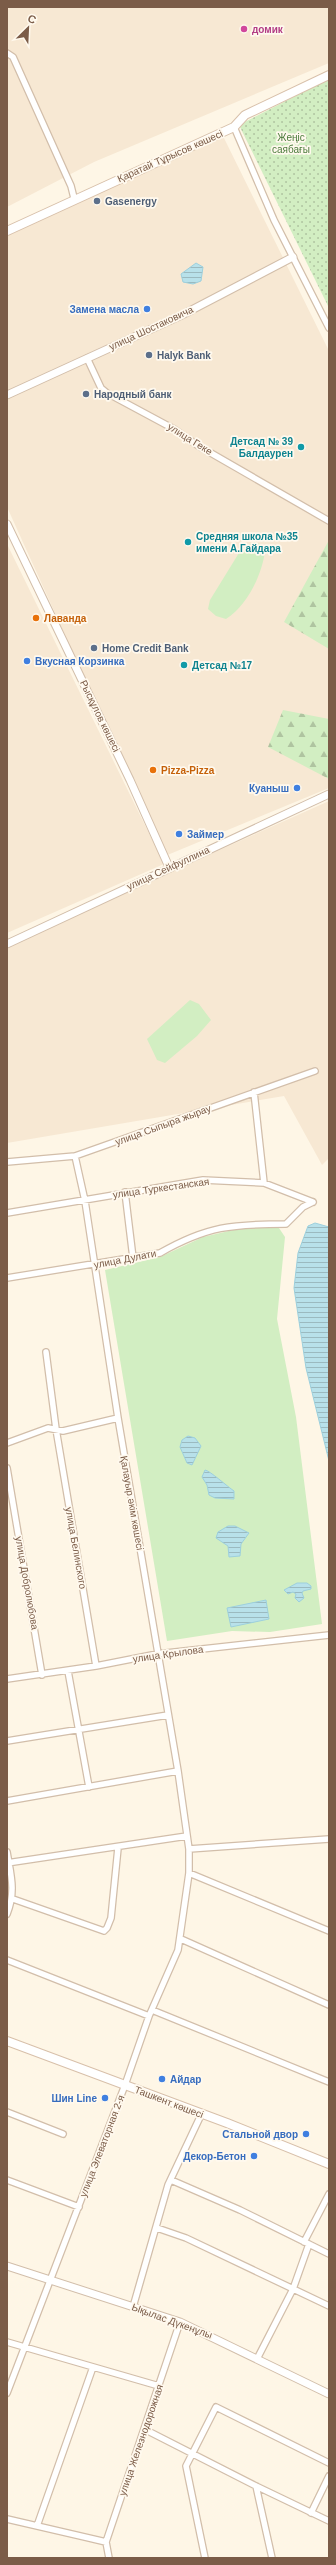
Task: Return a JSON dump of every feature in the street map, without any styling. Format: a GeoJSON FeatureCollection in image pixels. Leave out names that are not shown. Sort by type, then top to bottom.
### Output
{"type":"FeatureCollection","features":[{"type":"Feature","properties":{"kind":"main road","name":"Қаратай Тұрысов көшесі"},"geometry":{"type":"LineString","coordinates":[[7,231],[74,198],[234,126],[245,115],[329,76]]}},
{"type":"Feature","properties":{"kind":"main road","name":"Ташкент көшесі"},"geometry":{"type":"LineString","coordinates":[[7,2041],[126,2085],[329,2164]]}},
{"type":"Feature","properties":{"kind":"street"},"geometry":{"type":"LineString","coordinates":[[7,53],[13,57],[71,186],[74,198]]}},
{"type":"Feature","properties":{"kind":"street"},"geometry":{"type":"LineString","coordinates":[[234,126],[274,220],[329,328]]}},
{"type":"Feature","properties":{"kind":"street","name":"улица Шостаковича"},"geometry":{"type":"LineString","coordinates":[[7,395],[182,315],[293,257]]}},
{"type":"Feature","properties":{"kind":"street","name":"улица Геке"},"geometry":{"type":"LineString","coordinates":[[87,358],[101,388],[107,393],[174,429],[197,445],[329,521]]}},
{"type":"Feature","properties":{"kind":"street","name":"Рысқұлов көшесі"},"geometry":{"type":"LineString","coordinates":[[7,524],[130,780],[169,867]]}},
{"type":"Feature","properties":{"kind":"street","name":"улица Сейфуллина"},"geometry":{"type":"LineString","coordinates":[[7,944],[169,867],[329,794]]}},
{"type":"Feature","properties":{"kind":"street","name":"улица Сыпыра жырау"},"geometry":{"type":"LineString","coordinates":[[7,1162],[76,1156],[315,1071]]}},
{"type":"Feature","properties":{"kind":"street"},"geometry":{"type":"LineString","coordinates":[[254,1092],[264,1183]]}},
{"type":"Feature","properties":{"kind":"street","name":"Қалауыр әкім көшесі"},"geometry":{"type":"LineString","coordinates":[[76,1156],[85,1201],[93,1266],[157,1654],[178,1770],[189,1849]]}},
{"type":"Feature","properties":{"kind":"street","name":"улица Туркестанская"},"geometry":{"type":"LineString","coordinates":[[7,1213],[203,1180],[264,1183],[313,1202],[303,1207],[286,1224]]}},
{"type":"Feature","properties":{"kind":"street"},"geometry":{"type":"LineString","coordinates":[[125,1192],[133,1258]]}},
{"type":"Feature","properties":{"kind":"street","name":"улица Дулати"},"geometry":{"type":"LineString","coordinates":[[7,1278],[93,1266],[160,1253],[201,1234],[238,1224],[286,1224]]}},
{"type":"Feature","properties":{"kind":"street","name":"улица Белинского"},"geometry":{"type":"LineString","coordinates":[[46,1352],[56,1429],[96,1666]]}},
{"type":"Feature","properties":{"kind":"street"},"geometry":{"type":"LineString","coordinates":[[7,1442],[41,1430],[69,1430],[118,1418]]}},
{"type":"Feature","properties":{"kind":"street","name":"улица Добролюбова"},"geometry":{"type":"LineString","coordinates":[[7,1468],[42,1675]]}},
{"type":"Feature","properties":{"kind":"street","name":"улица Крылова"},"geometry":{"type":"LineString","coordinates":[[7,1679],[68,1671],[157,1654],[329,1635]]}},
{"type":"Feature","properties":{"kind":"street"},"geometry":{"type":"LineString","coordinates":[[68,1671],[89,1787]]}},
{"type":"Feature","properties":{"kind":"street"},"geometry":{"type":"LineString","coordinates":[[7,1742],[168,1715]]}},
{"type":"Feature","properties":{"kind":"street"},"geometry":{"type":"LineString","coordinates":[[7,1801],[178,1770]]}},
{"type":"Feature","properties":{"kind":"street"},"geometry":{"type":"LineString","coordinates":[[8,1863],[118,1848],[187,1836]]}},
{"type":"Feature","properties":{"kind":"street"},"geometry":{"type":"LineString","coordinates":[[189,1849],[329,1839]]}},
{"type":"Feature","properties":{"kind":"street"},"geometry":{"type":"LineString","coordinates":[[13,1899],[104,1931],[107,1928],[111,1918],[118,1848]]}},
{"type":"Feature","properties":{"kind":"street","name":"улица Элеваторная 2-я"},"geometry":{"type":"LineString","coordinates":[[7,2393],[126,2085],[149,2016],[181,1939],[189,1873],[189,1849]]}},
{"type":"Feature","properties":{"kind":"street"},"geometry":{"type":"LineString","coordinates":[[7,1852],[13,1899],[7,1914]]}},
{"type":"Feature","properties":{"kind":"street"},"geometry":{"type":"LineString","coordinates":[[189,1873],[329,1931]]}},
{"type":"Feature","properties":{"kind":"street"},"geometry":{"type":"LineString","coordinates":[[181,1939],[329,2005]]}},
{"type":"Feature","properties":{"kind":"street"},"geometry":{"type":"LineString","coordinates":[[7,1960],[149,2016]]}},
{"type":"Feature","properties":{"kind":"street"},"geometry":{"type":"LineString","coordinates":[[152,2010],[329,2082]]}},
{"type":"Feature","properties":{"kind":"street"},"geometry":{"type":"LineString","coordinates":[[7,2112],[63,2134]]}},
{"type":"Feature","properties":{"kind":"street"},"geometry":{"type":"LineString","coordinates":[[133,2306],[170,2180],[201,2115]]}},
{"type":"Feature","properties":{"kind":"street"},"geometry":{"type":"LineString","coordinates":[[7,2180],[79,2207]]}},
{"type":"Feature","properties":{"kind":"street"},"geometry":{"type":"LineString","coordinates":[[170,2180],[240,2210],[329,2254]]}},
{"type":"Feature","properties":{"kind":"street"},"geometry":{"type":"LineString","coordinates":[[257,2359],[293,2289],[306,2243],[329,2194]]}},
{"type":"Feature","properties":{"kind":"street"},"geometry":{"type":"LineString","coordinates":[[157,2228],[186,2238],[329,2306]]}},
{"type":"Feature","properties":{"kind":"street","name":"Ықылас Дүкенұлы"},"geometry":{"type":"LineString","coordinates":[[7,2266],[180,2322],[329,2394]]}},
{"type":"Feature","properties":{"kind":"street","name":"улица Железнодорожная"},"geometry":{"type":"LineString","coordinates":[[109,2558],[106,2542],[180,2322]]}},
{"type":"Feature","properties":{"kind":"street"},"geometry":{"type":"LineString","coordinates":[[7,2342],[159,2386]]}},
{"type":"Feature","properties":{"kind":"street"},"geometry":{"type":"LineString","coordinates":[[37,2526],[93,2367]]}},
{"type":"Feature","properties":{"kind":"street"},"geometry":{"type":"LineString","coordinates":[[205,2558],[186,2466],[216,2407],[329,2463]]}},
{"type":"Feature","properties":{"kind":"street"},"geometry":{"type":"LineString","coordinates":[[144,2429],[329,2521]]}},
{"type":"Feature","properties":{"kind":"street"},"geometry":{"type":"LineString","coordinates":[[311,2513],[329,2476]]}},
{"type":"Feature","properties":{"kind":"street"},"geometry":{"type":"LineString","coordinates":[[256,2486],[272,2558]]}},
{"type":"Feature","properties":{"kind":"street"},"geometry":{"type":"LineString","coordinates":[[7,2519],[106,2542]]}},
{"type":"Feature","properties":{"kind":"shaded area"},"geometry":{"type":"Polygon","coordinates":[[[7,7],[329,7],[329,63],[94,162],[7,207],[7,7]]]}},
{"type":"Feature","properties":{"kind":"shaded area"},"geometry":{"type":"Polygon","coordinates":[[[221,132],[329,351],[329,788],[165,856],[7,507],[7,236],[221,132]]]}},
{"type":"Feature","properties":{"kind":"shaded area"},"geometry":{"type":"Polygon","coordinates":[[[7,544],[164,864],[7,933],[7,544]]]}},
{"type":"Feature","properties":{"kind":"shaded area"},"geometry":{"type":"Polygon","coordinates":[[[329,801],[329,1158],[322,1165],[284,1096],[7,1143],[7,945],[329,801]]]}},
{"type":"Feature","properties":{"kind":"green space","name":"Жеңіс саябағы"},"geometry":{"type":"Polygon","coordinates":[[[329,79],[329,308],[239,125],[329,79]]]}},
{"type":"Feature","properties":{"kind":"green space"},"geometry":{"type":"Polygon","coordinates":[[[329,540],[329,649],[284,622],[329,540]]]}},
{"type":"Feature","properties":{"kind":"green space"},"geometry":{"type":"Polygon","coordinates":[[[254,542],[260,544],[265,551],[257,580],[247,598],[234,613],[226,619],[216,616],[208,609],[210,600],[242,548],[254,542]]]}},
{"type":"Feature","properties":{"kind":"green space"},"geometry":{"type":"Polygon","coordinates":[[[283,710],[329,719],[329,779],[268,747],[283,710]]]}},
{"type":"Feature","properties":{"kind":"green space"},"geometry":{"type":"Polygon","coordinates":[[[190,1000],[199,1004],[211,1020],[197,1036],[165,1063],[157,1060],[147,1039],[190,1000]]]}},
{"type":"Feature","properties":{"kind":"green space"},"geometry":{"type":"Polygon","coordinates":[[[277,1225],[285,1237],[277,1319],[296,1417],[322,1624],[270,1632],[232,1631],[167,1641],[105,1270],[160,1257],[203,1237],[246,1227],[277,1225]]]}},
{"type":"Feature","properties":{"kind":"water"},"geometry":{"type":"Polygon","coordinates":[[[196,263],[203,267],[201,281],[193,284],[183,282],[181,274],[196,263]]]}},
{"type":"Feature","properties":{"kind":"water"},"geometry":{"type":"Polygon","coordinates":[[[315,1223],[329,1227],[329,1461],[306,1368],[294,1288],[298,1253],[308,1226],[315,1223]]]}},
{"type":"Feature","properties":{"kind":"water"},"geometry":{"type":"Polygon","coordinates":[[[188,1436],[195,1438],[201,1446],[192,1465],[187,1463],[180,1447],[182,1440],[188,1436]]]}},
{"type":"Feature","properties":{"kind":"water"},"geometry":{"type":"Polygon","coordinates":[[[205,1470],[234,1491],[234,1499],[215,1498],[209,1495],[207,1485],[202,1477],[205,1470]]]}},
{"type":"Feature","properties":{"kind":"water"},"geometry":{"type":"Polygon","coordinates":[[[228,1526],[235,1526],[249,1533],[241,1544],[240,1556],[229,1557],[228,1546],[216,1538],[218,1532],[228,1526]]]}},
{"type":"Feature","properties":{"kind":"water"},"geometry":{"type":"Polygon","coordinates":[[[297,1583],[307,1583],[311,1586],[311,1589],[303,1591],[302,1593],[304,1598],[299,1602],[295,1598],[296,1594],[293,1592],[288,1594],[284,1590],[297,1583]]]}},
{"type":"Feature","properties":{"kind":"water"},"geometry":{"type":"Polygon","coordinates":[[[266,1600],[269,1619],[231,1627],[227,1608],[266,1600]]]}},
{"type":"Feature","properties":{"kind":"place","name":"домик"},"geometry":{"type":"Point","coordinates":[244,29]}},
{"type":"Feature","properties":{"kind":"place","name":"Gasenergy"},"geometry":{"type":"Point","coordinates":[97,201]}},
{"type":"Feature","properties":{"kind":"place","name":"Замена масла"},"geometry":{"type":"Point","coordinates":[147,309]}},
{"type":"Feature","properties":{"kind":"place","name":"Halyk Bank"},"geometry":{"type":"Point","coordinates":[149,355]}},
{"type":"Feature","properties":{"kind":"place","name":"Народный банк"},"geometry":{"type":"Point","coordinates":[86,394]}},
{"type":"Feature","properties":{"kind":"place","name":"Детсад № 39 Балдаурен"},"geometry":{"type":"Point","coordinates":[301,447]}},
{"type":"Feature","properties":{"kind":"place","name":"Средняя школа №35 имени А.Гайдара"},"geometry":{"type":"Point","coordinates":[188,542]}},
{"type":"Feature","properties":{"kind":"place","name":"Лаванда"},"geometry":{"type":"Point","coordinates":[36,618]}},
{"type":"Feature","properties":{"kind":"place","name":"Home Credit Bank"},"geometry":{"type":"Point","coordinates":[94,648]}},
{"type":"Feature","properties":{"kind":"place","name":"Вкусная Корзинка"},"geometry":{"type":"Point","coordinates":[27,661]}},
{"type":"Feature","properties":{"kind":"place","name":"Детсад №17"},"geometry":{"type":"Point","coordinates":[184,665]}},
{"type":"Feature","properties":{"kind":"place","name":"Pizza-Pizza"},"geometry":{"type":"Point","coordinates":[153,770]}},
{"type":"Feature","properties":{"kind":"place","name":"Куаныш"},"geometry":{"type":"Point","coordinates":[297,788]}},
{"type":"Feature","properties":{"kind":"place","name":"Займер"},"geometry":{"type":"Point","coordinates":[179,834]}},
{"type":"Feature","properties":{"kind":"place","name":"Айдар"},"geometry":{"type":"Point","coordinates":[162,2079]}},
{"type":"Feature","properties":{"kind":"place","name":"Шин Line"},"geometry":{"type":"Point","coordinates":[105,2098]}},
{"type":"Feature","properties":{"kind":"place","name":"Стальной двор"},"geometry":{"type":"Point","coordinates":[306,2134]}},
{"type":"Feature","properties":{"kind":"place","name":"Декор-Бетон"},"geometry":{"type":"Point","coordinates":[254,2156]}}]}
